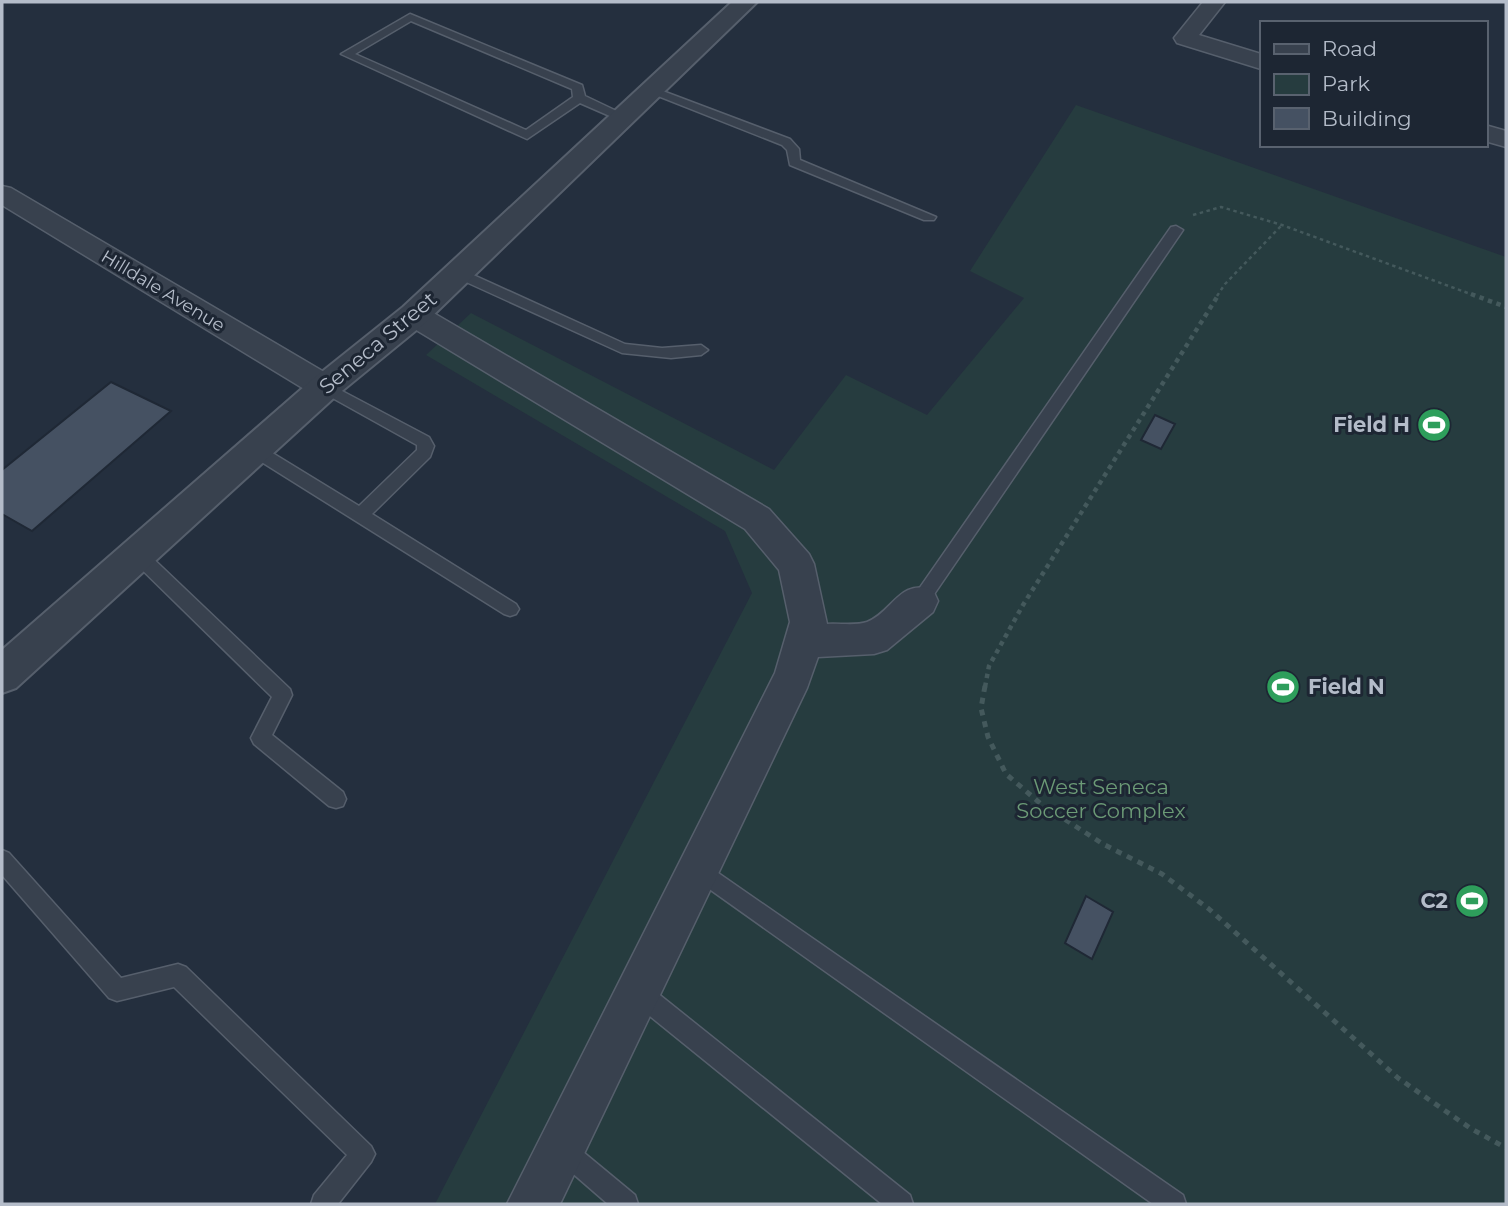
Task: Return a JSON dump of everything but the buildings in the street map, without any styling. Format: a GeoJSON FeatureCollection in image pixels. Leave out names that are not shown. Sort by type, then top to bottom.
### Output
{"type":"FeatureCollection","features":[{"type":"Feature","properties":{"kind":"street","name":"Seneca Street"},"geometry":{"type":"LineString","coordinates":[[2,675],[325,387],[414,315],[745,2]]}},
{"type":"Feature","properties":{"kind":"street"},"geometry":{"type":"LineString","coordinates":[[1214,2],[1185,38],[1260,62]]}},
{"type":"Feature","properties":{"kind":"street"},"geometry":{"type":"LineString","coordinates":[[1487,134],[1506,139]]}},
{"type":"Feature","properties":{"kind":"street","name":"Hilldale Avenue"},"geometry":{"type":"LineString","coordinates":[[2,194],[325,387]]}},
{"type":"Feature","properties":{"kind":"street"},"geometry":{"type":"LineString","coordinates":[[414,315],[757,519],[796,564],[809,622],[793,676],[533,1204]]}},
{"type":"Feature","properties":{"kind":"street"},"geometry":{"type":"LineString","coordinates":[[803,641],[874,638],[920,601]]}},
{"type":"Feature","properties":{"kind":"lane"},"geometry":{"type":"LineString","coordinates":[[410,17],[578,87],[579,98],[527,135],[346,54],[410,17]]}},
{"type":"Feature","properties":{"kind":"lane"},"geometry":{"type":"LineString","coordinates":[[652,90],[786,142],[793,149],[794,162],[929,217]]}},
{"type":"Feature","properties":{"kind":"lane"},"geometry":{"type":"LineString","coordinates":[[579,98],[623,117]]}},
{"type":"Feature","properties":{"kind":"lane"},"geometry":{"type":"LineString","coordinates":[[920,601],[1180,224]]}},
{"type":"Feature","properties":{"kind":"lane"},"geometry":{"type":"LineString","coordinates":[[458,273],[622,348],[678,354],[701,350]]}},
{"type":"Feature","properties":{"kind":"lane"},"geometry":{"type":"LineString","coordinates":[[325,387],[423,441],[426,446],[424,453],[360,515]]}},
{"type":"Feature","properties":{"kind":"lane"},"geometry":{"type":"LineString","coordinates":[[255,450],[510,609]]}},
{"type":"Feature","properties":{"kind":"lane"},"geometry":{"type":"LineString","coordinates":[[136,553],[283,695],[261,738],[336,799]]}},
{"type":"Feature","properties":{"kind":"lane"},"geometry":{"type":"LineString","coordinates":[[2,860],[117,990],[178,975],[363,1154],[323,1204]]}},
{"type":"Feature","properties":{"kind":"lane"},"geometry":{"type":"LineString","coordinates":[[698,869],[1174,1204]]}},
{"type":"Feature","properties":{"kind":"lane"},"geometry":{"type":"LineString","coordinates":[[638,992],[901,1204]]}},
{"type":"Feature","properties":{"kind":"lane"},"geometry":{"type":"LineString","coordinates":[[561,1147],[626,1204]]}},
{"type":"Feature","properties":{"kind":"path"},"geometry":{"type":"LineString","coordinates":[[1180,224],[1221,207],[1282,225],[1506,307]]}},
{"type":"Feature","properties":{"kind":"path"},"geometry":{"type":"LineString","coordinates":[[1282,225],[1225,284],[1023,605],[989,666],[981,708],[988,737],[1006,774],[1041,804],[1103,844],[1162,874],[1209,909],[1398,1078],[1470,1128],[1506,1148]]}},
{"type":"Feature","properties":{"kind":"green space","name":"West Seneca Soccer Complex"},"geometry":{"type":"Polygon","coordinates":[[[1076,105],[1506,257],[1506,1204],[435,1204],[752,593],[725,531],[426,355],[471,313],[774,470],[846,375],[927,415],[1024,298],[970,271],[1076,105]]]}},
{"type":"Feature","properties":{"kind":"place","name":"Field H"},"geometry":{"type":"Point","coordinates":[1434,425]}},
{"type":"Feature","properties":{"kind":"place","name":"Field N"},"geometry":{"type":"Point","coordinates":[1283,687]}},
{"type":"Feature","properties":{"kind":"place","name":"C2"},"geometry":{"type":"Point","coordinates":[1472,901]}}]}
